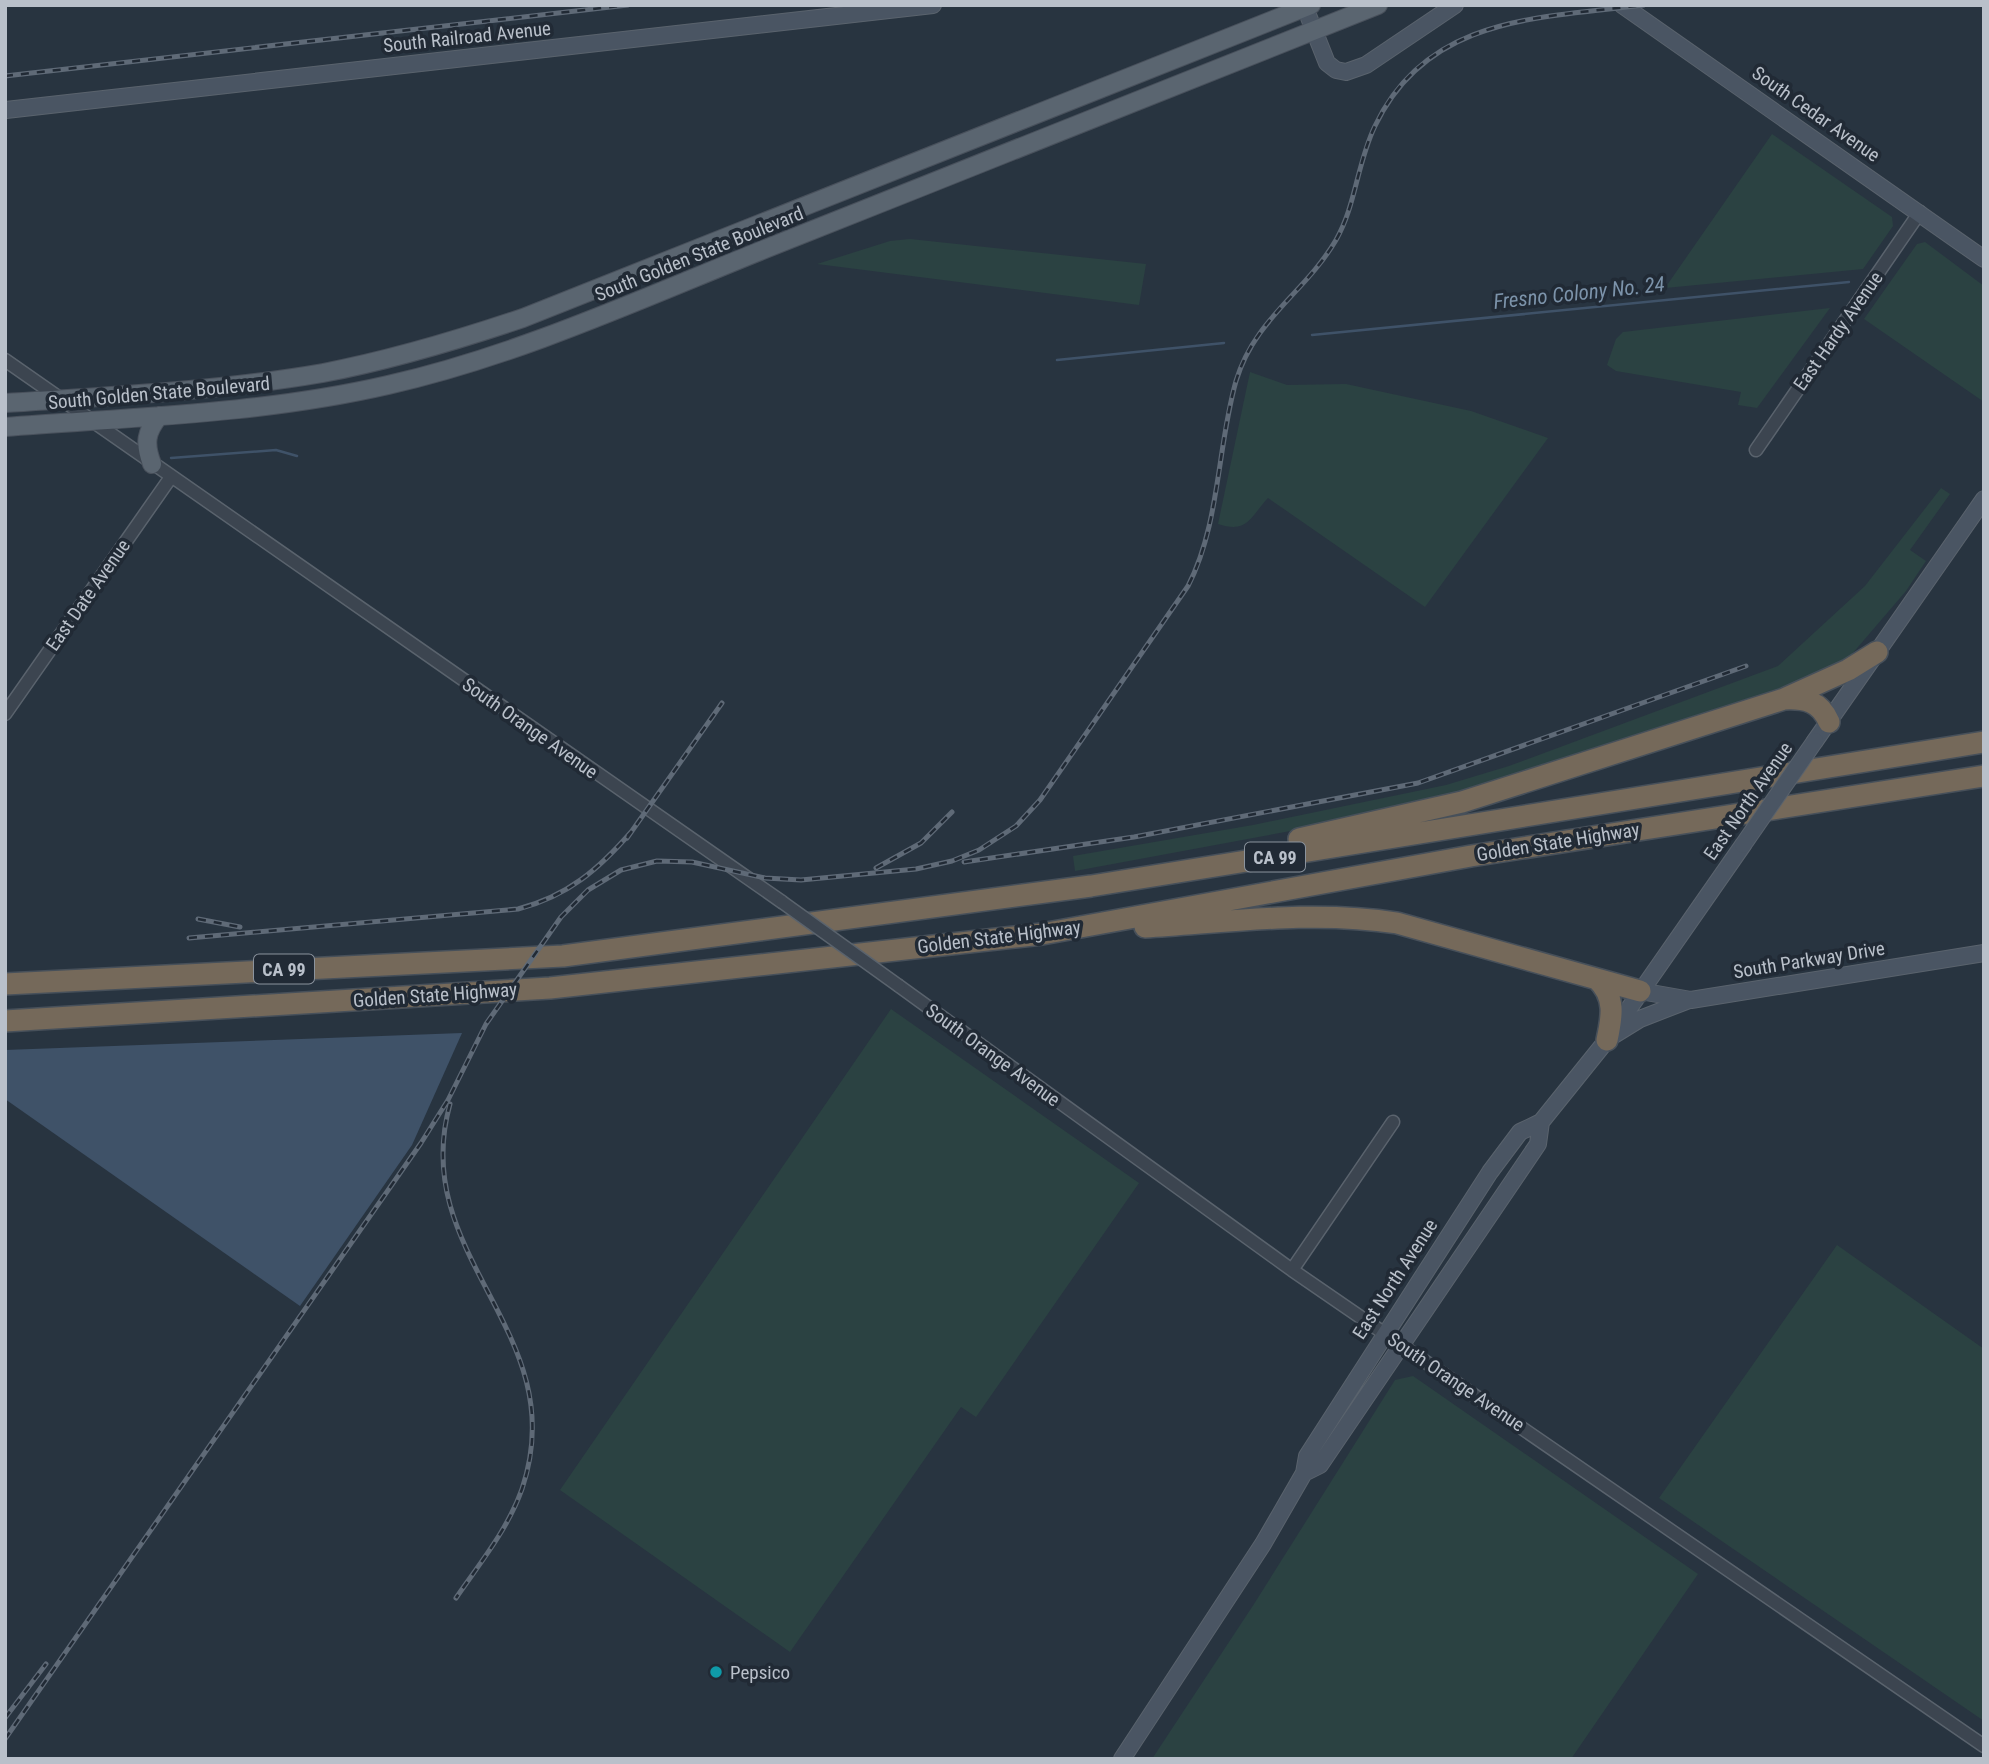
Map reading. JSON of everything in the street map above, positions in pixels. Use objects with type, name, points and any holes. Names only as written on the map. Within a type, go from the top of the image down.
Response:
[{"type":"highway","points":[[1091,886],[1462,802],[1784,699],[1848,670],[1877,652]]},
{"type":"highway","points":[[1784,699],[1801,698],[1814,702],[1829,722]]},
{"type":"highway","name":"Golden State Highway","points":[[5,984],[563,956],[1091,886],[1984,741]]},
{"type":"highway","name":"Golden State Highway","points":[[5,1021],[550,988],[1042,934],[1471,856],[1984,776]]},
{"type":"highway","points":[[1042,934],[1343,916],[1397,923],[1640,991]]},
{"type":"highway","points":[[1598,979],[1606,988],[1612,1007],[1607,1040]]},
{"type":"main road","name":"South Golden State Boulevard","points":[[5,403],[304,376],[394,357],[471,336],[1309,14],[1378,5]]},
{"type":"main road","name":"South Golden State Boulevard","points":[[5,427],[236,410],[322,398],[386,386],[489,357],[622,307],[1309,14]]},
{"type":"main road","points":[[152,464],[146,441],[150,426],[159,416]]},
{"type":"street","name":"South Railroad Avenue","points":[[6,110],[933,5]]},
{"type":"street","points":[[1309,14],[1327,63],[1336,70],[1352,71],[1366,65],[1455,5]]},
{"type":"street","name":"South Cedar Avenue","points":[[1622,5],[1984,259]]},
{"type":"street","name":"East Hardy Avenue","points":[[1756,450],[1920,212]]},
{"type":"street","name":"South Orange Avenue","points":[[5,360],[782,902],[1292,1270],[1984,1746]]},
{"type":"street","name":"East Date Avenue","points":[[5,714],[171,477]]},
{"type":"street","name":"East North Avenue","points":[[1122,1759],[1220,1611],[1304,1473],[1307,1456],[1490,1172],[1520,1132],[1541,1122],[1607,1040],[1984,499]]},
{"type":"street","name":"South Parkway Drive","points":[[1640,991],[1690,1000],[1984,953]]},
{"type":"street","points":[[1607,1040],[1640,1019],[1690,1000]]},
{"type":"street","points":[[1292,1270],[1393,1122]]},
{"type":"street","name":"East North Avenue","points":[[1304,1473],[1320,1465],[1538,1144],[1541,1122]]},
{"type":"green space","points":[[1772,134],[1892,217],[1893,226],[1863,269],[1665,288]]},
{"type":"green space","points":[[910,239],[1146,264],[1139,305],[817,264],[890,241]]},
{"type":"green space","points":[[1925,242],[1984,286],[1984,402],[1864,319],[1917,244]]},
{"type":"green space","points":[[1830,308],[1757,408],[1738,405],[1741,392],[1616,371],[1607,365],[1616,339],[1623,332]]},
{"type":"green space","points":[[1250,372],[1287,385],[1346,384],[1471,411],[1548,438],[1425,607],[1268,498],[1248,522],[1236,527],[1218,524]]},
{"type":"green space","points":[[1941,488],[1950,494],[1910,550],[1926,561],[1906,591],[1846,661],[1799,683],[1514,780],[1323,825],[1075,871],[1073,856],[1253,825],[1446,785],[1509,766],[1778,666],[1865,586]]},
{"type":"green space","points":[[891,1009],[1139,1183],[976,1417],[961,1407],[790,1652],[560,1490]]},
{"type":"green space","points":[[1837,1245],[1984,1349],[1984,1721],[1659,1498]]},
{"type":"green space","points":[[1413,1376],[1698,1574],[1571,1759],[1152,1759],[1254,1604],[1395,1380]]},
{"type":"water","points":[[462,1033],[412,1145],[300,1306],[5,1099],[5,1050]]},
{"type":"waterway","name":"Fresno Colony No. 24","points":[[1312,335],[1849,282]]},
{"type":"waterway","name":"Fresno Colony No. 24","points":[[1057,360],[1224,343]]},
{"type":"waterway","name":"Fresno Colony No. 24","points":[[171,458],[276,450],[297,456]]},
{"type":"railway","points":[[5,76],[628,5]]},
{"type":"railway","points":[[5,1739],[421,1143],[448,1100],[486,1024],[561,917],[588,890],[621,870],[657,861],[692,862],[765,878],[801,880],[916,869],[952,861],[979,850],[1016,826],[1040,800],[1188,586],[1206,537],[1230,407],[1244,359],[1268,323],[1324,259],[1336,240],[1348,213],[1369,140],[1397,90],[1424,63],[1455,43],[1490,29],[1526,20],[1644,5]]},
{"type":"railway","points":[[964,862],[1134,837],[1418,783],[1746,666]]},
{"type":"railway","points":[[627,838],[722,703]]},
{"type":"railway","points":[[876,868],[921,843],[952,812]]},
{"type":"railway","points":[[189,938],[518,909],[567,889],[595,869],[632,831]]},
{"type":"railway","points":[[198,919],[240,927]]},
{"type":"railway","points":[[450,1104],[443,1158],[451,1207],[468,1252],[511,1339],[527,1384],[532,1434],[522,1489],[516,1504],[493,1545],[456,1598]]},
{"type":"railway","points":[[5,1718],[46,1664]]},
{"type":"place","name":"Pepsico","points":[[716,1672]]}]
